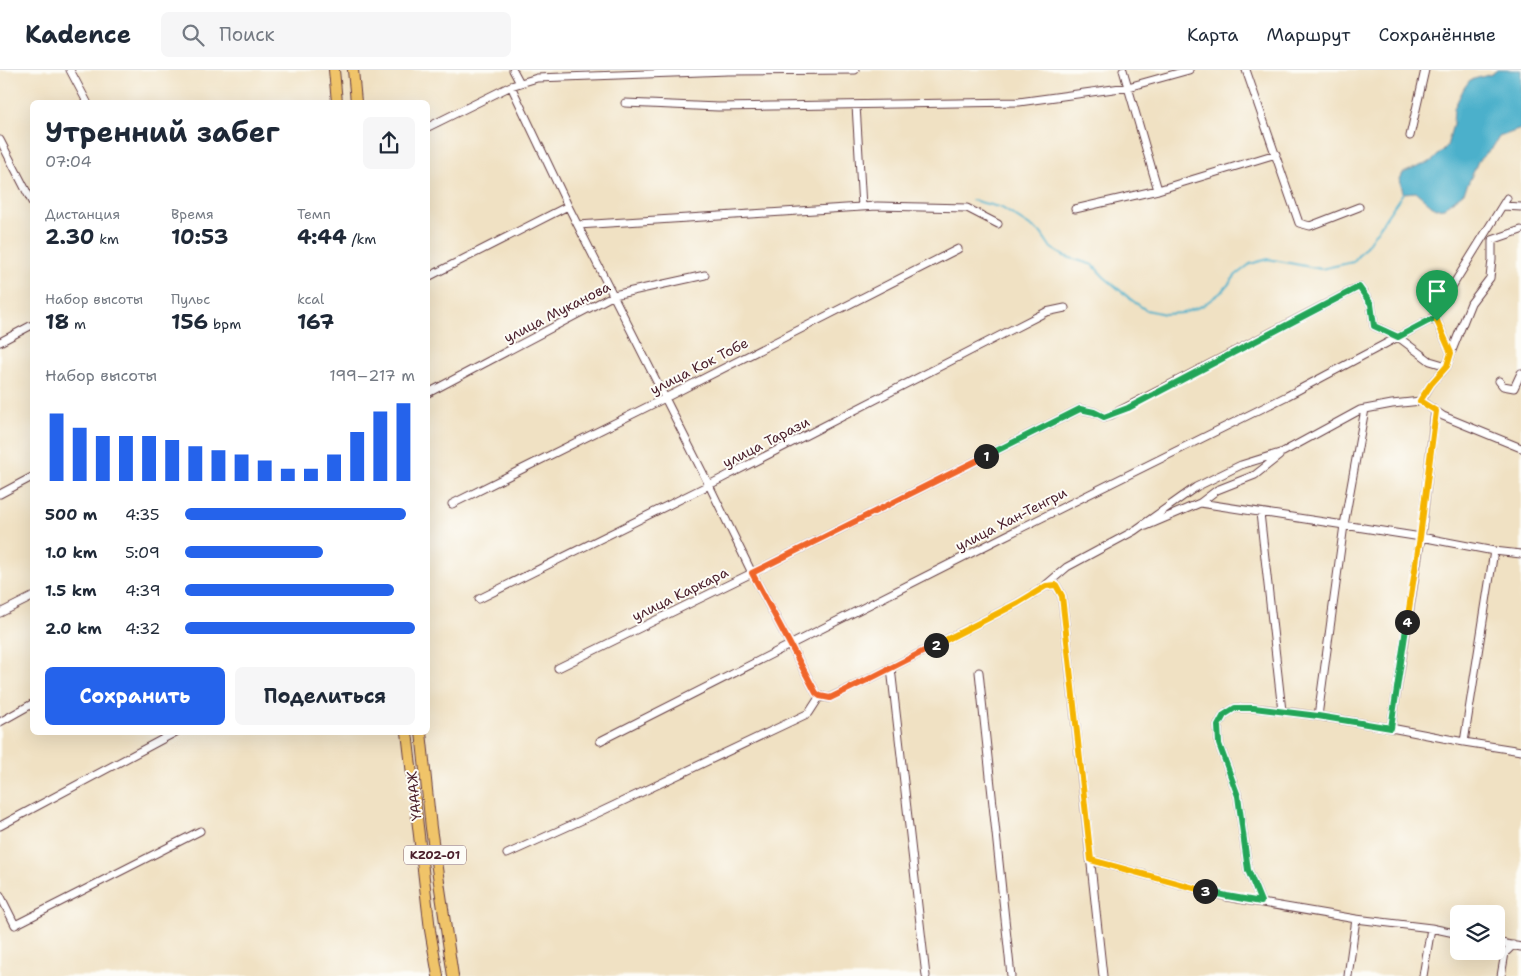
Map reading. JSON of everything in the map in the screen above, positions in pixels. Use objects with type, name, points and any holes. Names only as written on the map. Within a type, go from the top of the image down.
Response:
[{"type":"highway","points":[[334,70],[337,100]]},
{"type":"highway","points":[[353,70],[356,100]]},
{"type":"highway","name":"ҮАААЖ","points":[[407,735],[430,930],[438,976]]},
{"type":"highway","name":"ҮАААЖ","points":[[421,735],[431,828],[453,976]]},
{"type":"street","points":[[70,70],[86,100]]},
{"type":"street","points":[[514,70],[520,83]]},
{"type":"street","points":[[430,126],[536,74],[728,70],[855,70]]},
{"type":"street","points":[[1123,70],[1158,190]]},
{"type":"street","points":[[625,103],[718,107],[1019,102],[1128,87],[1189,70]]},
{"type":"street","points":[[1246,70],[1298,223],[1310,226],[1359,207]]},
{"type":"street","points":[[1410,136],[1425,70]]},
{"type":"street","points":[[511,86],[568,206],[666,398],[752,573],[816,693],[820,696],[830,698],[1018,603],[1046,586],[1067,567],[1134,531],[1200,504],[1218,490],[1256,474],[1283,452],[1360,410],[1420,401],[1444,416],[1521,448]]},
{"type":"street","points":[[856,105],[862,207]]},
{"type":"street","points":[[0,140],[30,198]]},
{"type":"street","points":[[1075,209],[1158,190],[1276,154]]},
{"type":"street","points":[[1451,353],[1437,321],[1432,319],[1507,198]]},
{"type":"street","points":[[430,276],[568,206]]},
{"type":"street","points":[[578,225],[878,206],[967,208],[998,224]]},
{"type":"street","points":[[1503,206],[1521,207]]},
{"type":"street","points":[[1420,401],[1431,384],[1447,366],[1471,303],[1490,278],[1492,240],[1521,230]]},
{"type":"street","name":"улица Кок Тобе","points":[[452,504],[666,398],[958,249]]},
{"type":"street","name":"улица Муканова","points":[[430,392],[614,295],[705,275]]},
{"type":"street","name":"улица Каркара","points":[[558,668],[1080,409],[1094,412],[1104,417],[1111,415],[1359,287],[1371,304],[1374,326],[1398,337]]},
{"type":"street","name":"улица Тарази","points":[[479,599],[709,485],[1046,312],[1065,308]]},
{"type":"street","name":"улица Хан-Тенгри","points":[[600,741],[1287,396],[1432,319]]},
{"type":"street","points":[[0,342],[30,326]]},
{"type":"street","points":[[1398,337],[1430,361],[1447,366]]},
{"type":"street","points":[[1499,381],[1503,386],[1514,388],[1521,372]]},
{"type":"street","points":[[1318,716],[1344,525],[1365,409]]},
{"type":"street","points":[[1391,728],[1420,537],[1436,411]]},
{"type":"street","points":[[1134,531],[1196,487],[1241,465],[1283,452]]},
{"type":"street","points":[[0,494],[30,478]]},
{"type":"street","points":[[1200,504],[1521,554]]},
{"type":"street","points":[[1260,512],[1282,711]]},
{"type":"street","points":[[1464,742],[1494,551]]},
{"type":"street","points":[[1046,586],[1056,585],[1062,596],[1103,976]]},
{"type":"street","points":[[0,613],[30,598]]},
{"type":"street","points":[[891,668],[926,976]]},
{"type":"street","points":[[979,672],[1011,976]]},
{"type":"street","points":[[507,854],[808,713],[820,696]]},
{"type":"street","points":[[0,722],[30,705]]},
{"type":"street","points":[[1261,902],[1248,870],[1238,796],[1219,744],[1218,726],[1224,715],[1235,708],[1254,708],[1318,716],[1521,751]]},
{"type":"street","points":[[0,826],[170,735]]},
{"type":"street","points":[[0,895],[3,908],[15,925],[200,831]]},
{"type":"street","points":[[1091,860],[1227,896],[1356,919],[1450,932]]},
{"type":"street","points":[[1348,976],[1356,919]]},
{"type":"street","points":[[1424,976],[1430,928]]},
{"type":"street","points":[[1505,944],[1521,947]]},
{"type":"street","points":[[1501,976],[1505,953],[1513,945]]},
{"type":"water","points":[[1497,70],[1521,70],[1521,129],[1499,137],[1493,147],[1478,161],[1464,192],[1444,208],[1436,209],[1416,192],[1403,193],[1400,179],[1403,173],[1432,161],[1447,146],[1453,124],[1454,108],[1470,80],[1492,74]]},
{"type":"waterway","points":[[972,200],[1002,208],[1041,233],[1051,248],[1064,256],[1093,265],[1104,277],[1146,310],[1165,314],[1183,313],[1202,306],[1223,291],[1236,275],[1250,264],[1268,259],[1321,269],[1353,262],[1403,193]]},
{"type":"route","points":[[1359,287],[1371,304],[1374,326],[1398,337],[1432,319],[1437,321],[1451,353],[1447,366],[1431,384],[1420,401],[1436,411],[1420,537],[1391,728],[1254,708],[1235,708],[1224,715],[1218,726],[1219,744],[1238,796],[1248,870],[1261,902],[1227,896],[1091,860],[1062,596],[1056,585],[1046,586],[1018,603],[830,698],[816,693],[752,573],[1080,409],[1094,412],[1104,417],[1128,408],[1359,287]]}]
